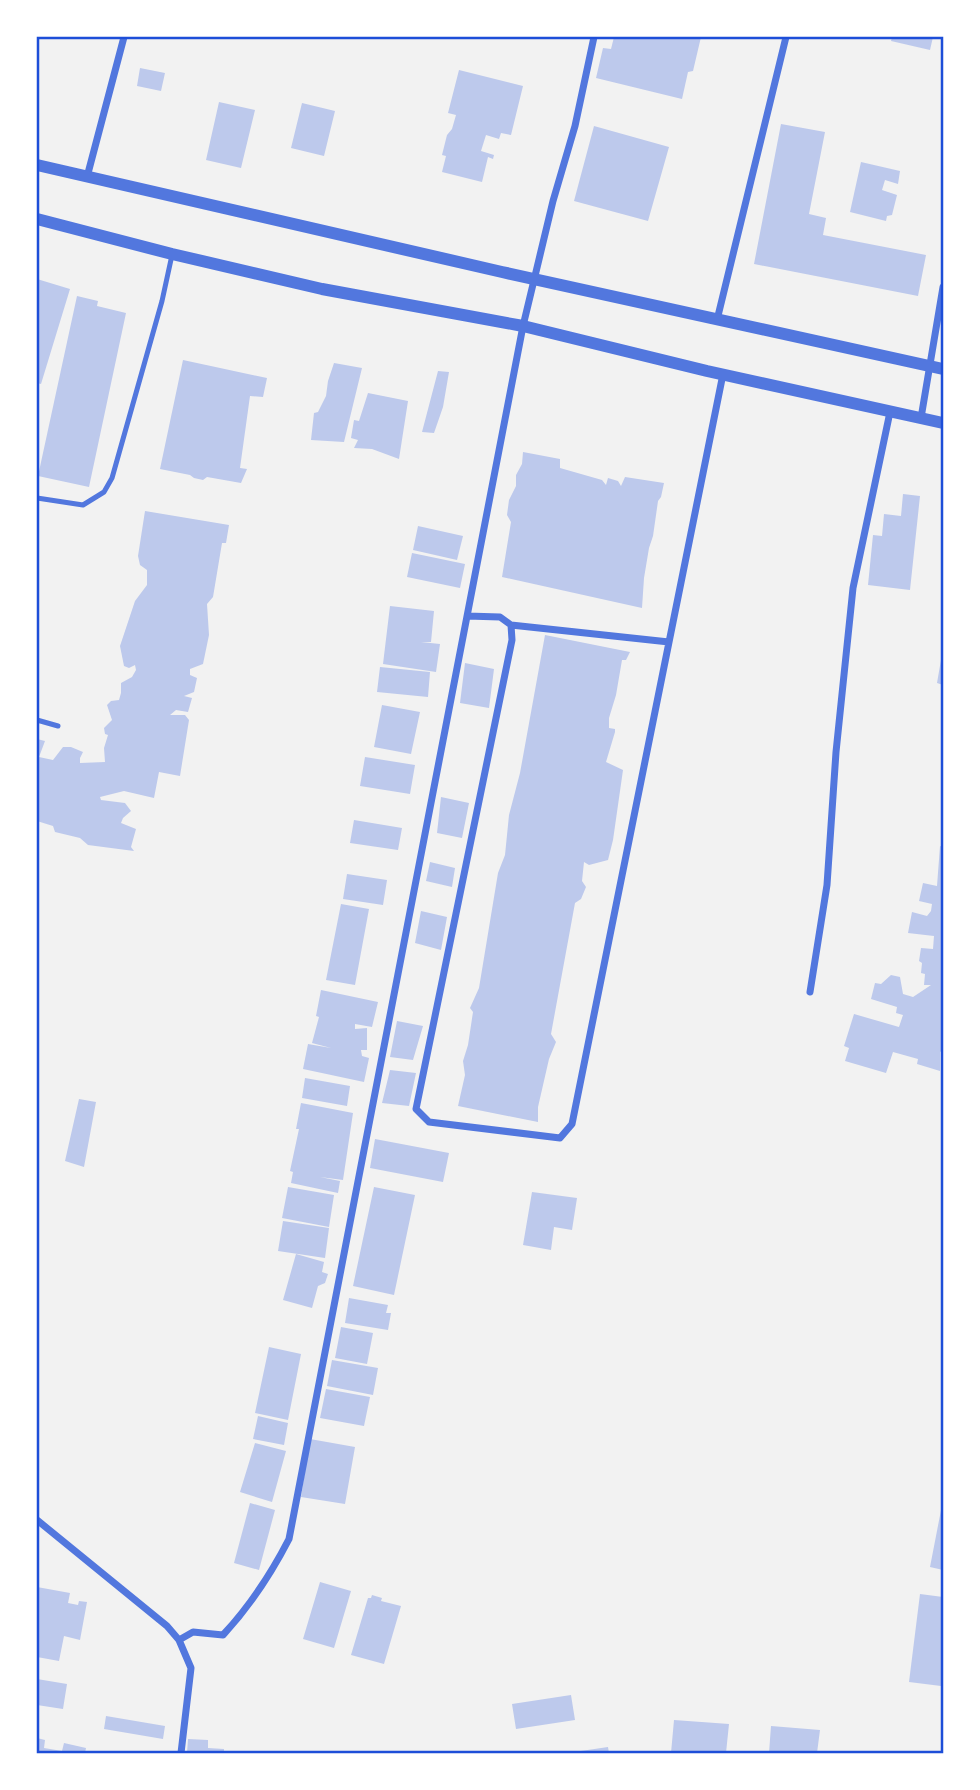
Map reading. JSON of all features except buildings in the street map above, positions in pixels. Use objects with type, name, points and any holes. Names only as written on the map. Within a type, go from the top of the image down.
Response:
[{"type":"street","points":[[87,177],[124,37]]},
{"type":"street","points":[[179,1640],[193,1632],[223,1635],[244,1612],[274,1569],[289,1539],[523,326],[553,201],[575,126],[594,37]]},
{"type":"street","points":[[717,320],[786,37]]},
{"type":"street","points":[[37,165],[943,369]]},
{"type":"street","points":[[37,219],[322,289],[523,326],[943,423]]},
{"type":"street","points":[[921,418],[943,287]]},
{"type":"street","points":[[511,625],[509,653],[416,1110],[429,1122],[560,1138],[572,1125],[723,374]]},
{"type":"street","points":[[810,992],[827,885],[836,752],[853,588],[890,412]]},
{"type":"street","points":[[467,616],[500,617],[511,625],[669,642]]},
{"type":"street","points":[[37,1520],[167,1626],[179,1640],[191,1668],[181,1753]]},
{"type":"lane","points":[[37,498],[83,505],[104,492],[112,478],[162,301],[172,254]]},
{"type":"lane","points":[[37,720],[58,726]]}]
